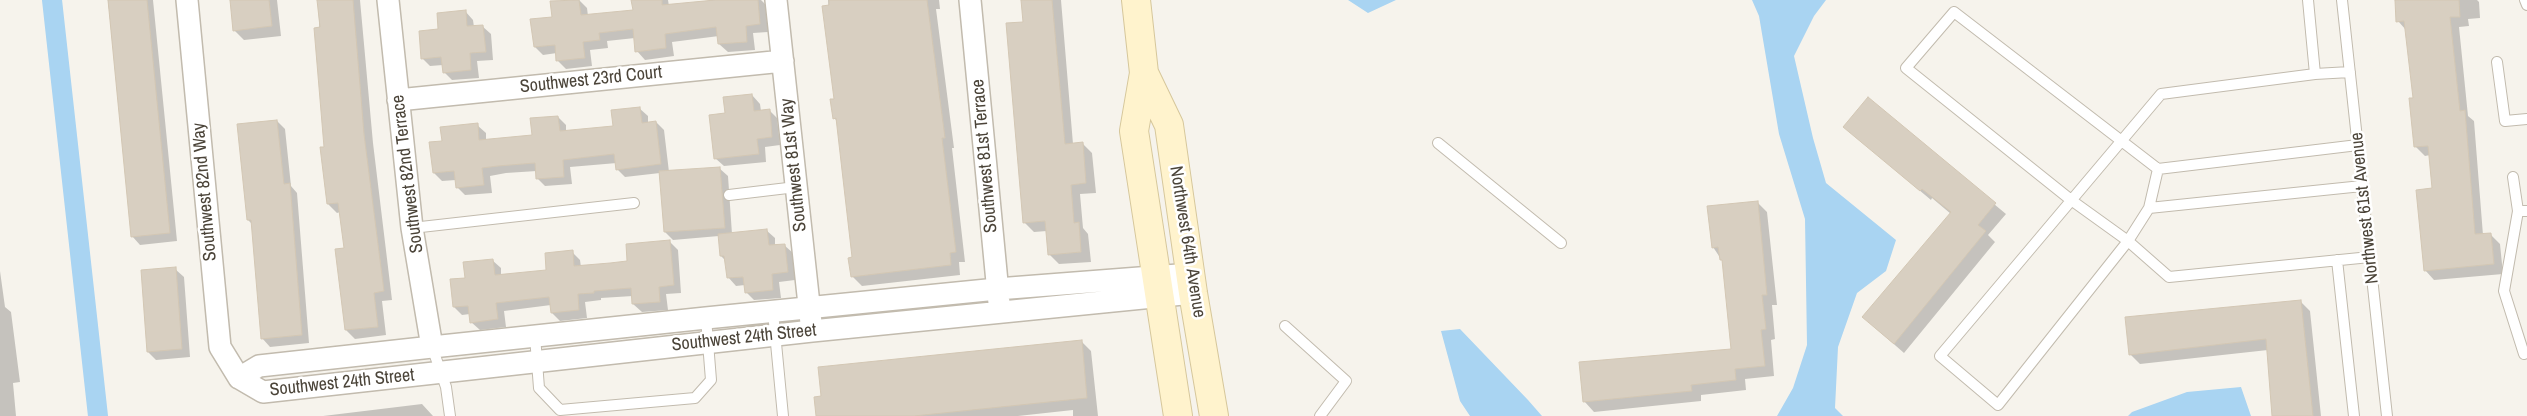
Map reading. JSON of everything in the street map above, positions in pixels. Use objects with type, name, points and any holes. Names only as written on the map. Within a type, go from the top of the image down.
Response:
[{"type":"street","name":"Southwest 82nd Way","points":[[187,0],[220,347],[240,378]]},
{"type":"street","name":"Southwest 82nd Terrace","points":[[388,0],[412,228],[432,347]]},
{"type":"street","name":"Southwest 81st Way","points":[[776,0],[812,331]]},
{"type":"street","name":"Southwest 81st Terrace","points":[[970,0],[1000,312]]},
{"type":"street","name":"Northwest 64th Avenue","points":[[1136,0],[1144,72],[1134,131],[1178,416]]},
{"type":"street","name":"Southwest 23rd Court","points":[[398,100],[783,61]]},
{"type":"street","name":"Northwest 64th Avenue","points":[[1144,72],[1169,125],[1192,284],[1214,416]]},
{"type":"street","name":"Southwest 24th Street","points":[[1157,286],[1000,312],[708,342],[263,392],[240,378],[259,366],[706,318],[998,290],[1192,284]]},
{"type":"lane","points":[[2308,0],[2315,74]]},
{"type":"lane","name":"Northwest 61st Avenue","points":[[2342,0],[2387,416]]},
{"type":"lane","points":[[2525,0],[2527,6]]},
{"type":"lane","points":[[2358,145],[2158,169],[1954,12],[1906,68],[2071,200],[2128,241],[2169,278],[2370,257]]},
{"type":"lane","points":[[2497,62],[2505,121],[2527,119]]},
{"type":"lane","points":[[2158,169],[2149,208],[2128,241],[1998,405],[1940,356],[2161,94],[2315,74],[2350,72]]},
{"type":"lane","points":[[1438,142],[1561,243]]},
{"type":"lane","points":[[2513,177],[2523,211],[2504,291],[2524,354]]},
{"type":"lane","points":[[2149,208],[2362,186]]},
{"type":"lane","points":[[729,195],[796,187]]},
{"type":"lane","points":[[412,228],[634,203]]},
{"type":"lane","points":[[2337,260],[2354,416]]},
{"type":"lane","points":[[773,312],[784,416]]},
{"type":"lane","points":[[535,336],[539,388],[560,410],[695,398],[711,380],[706,318]]},
{"type":"lane","points":[[1285,326],[1346,381],[1320,416]]},
{"type":"lane","points":[[432,347],[441,373],[450,416]]},
{"type":"water","points":[[1348,0],[1396,0],[1368,13]]},
{"type":"water","points":[[1752,0],[1826,0],[1814,16],[1794,56],[1813,138],[1826,183],[1896,240],[1886,271],[1857,293],[1838,347],[1835,408],[1843,416],[1777,416],[1793,388],[1807,345],[1805,219],[1779,134],[1759,16]]},
{"type":"water","points":[[1460,329],[1542,416],[1470,416],[1460,401],[1441,331]]},
{"type":"water","points":[[2241,387],[2251,416],[2128,416],[2132,412],[2187,392]]},
{"type":"building","points":[[108,0],[147,0],[170,233],[131,237]]},
{"type":"building","points":[[230,0],[269,0],[272,26],[233,31]]},
{"type":"building","points":[[317,0],[353,0],[364,134],[384,291],[374,293],[378,327],[345,330],[335,249],[344,248],[338,203],[327,204],[320,147],[324,147],[314,28],[320,27]]},
{"type":"building","points":[[579,0],[581,15],[633,10],[631,0],[662,0],[662,5],[715,0],[758,0],[760,24],[746,26],[747,42],[718,44],[716,27],[665,34],[666,48],[635,52],[633,29],[599,33],[600,40],[583,42],[585,58],[556,61],[555,45],[534,47],[530,19],[552,17],[550,1]]},
{"type":"building","points":[[829,0],[927,0],[945,138],[942,138],[956,252],[950,253],[951,265],[851,277],[848,258],[852,257],[836,118],[833,119],[830,99],[834,99],[822,6],[829,5]]},
{"type":"building","points":[[1021,0],[1052,0],[1065,144],[1083,142],[1086,183],[1071,185],[1074,223],[1079,222],[1081,252],[1048,255],[1045,221],[1023,223],[1006,23],[1023,22]]},
{"type":"building","points":[[2395,0],[2459,0],[2460,17],[2450,17],[2460,111],[2465,110],[2475,234],[2491,233],[2494,264],[2424,271],[2416,190],[2432,188],[2428,146],[2414,147],[2409,98],[2413,98],[2404,21],[2396,22]]},
{"type":"building","points":[[466,10],[467,26],[483,25],[486,52],[470,53],[471,70],[443,73],[441,57],[421,59],[419,31],[438,29],[437,13]]},
{"type":"building","points":[[752,94],[754,111],[770,109],[772,137],[757,139],[759,154],[714,159],[709,115],[725,113],[723,97]]},
{"type":"building","points":[[1868,97],[1996,203],[1978,225],[1986,231],[1894,344],[1862,317],[1951,212],[1922,189],[1920,191],[1843,127]]},
{"type":"building","points":[[640,107],[642,123],[656,121],[661,164],[616,170],[614,154],[563,160],[564,177],[536,179],[535,163],[498,166],[482,168],[484,185],[456,188],[454,171],[433,173],[429,142],[442,141],[440,127],[478,123],[479,140],[532,135],[530,118],[558,116],[560,131],[613,126],[611,110]]},
{"type":"building","points":[[277,120],[284,184],[290,183],[302,335],[261,339],[251,220],[247,220],[237,124]]},
{"type":"building","points":[[720,167],[725,228],[664,232],[659,171]]},
{"type":"building","points":[[1758,201],[1767,295],[1762,295],[1766,329],[1761,330],[1765,366],[1735,369],[1736,380],[1691,385],[1692,391],[1583,402],[1579,362],[1731,349],[1722,260],[1720,260],[1718,247],[1712,248],[1707,206]]},
{"type":"building","points":[[767,229],[769,245],[785,244],[788,272],[772,274],[773,290],[745,293],[743,277],[727,278],[724,256],[720,256],[718,234]]},
{"type":"building","points":[[670,240],[674,285],[659,287],[660,302],[632,304],[631,288],[594,291],[594,293],[578,294],[579,310],[551,313],[549,297],[496,303],[498,319],[470,323],[468,306],[453,307],[450,279],[465,278],[463,262],[493,259],[495,275],[546,270],[545,253],[573,250],[574,266],[610,263],[627,261],[626,244]]},
{"type":"building","points":[[176,267],[182,349],[147,352],[141,270]]},
{"type":"building","points":[[2301,300],[2313,416],[2272,416],[2266,339],[2129,355],[2125,317]]},
{"type":"building","points":[[1082,340],[1087,398],[914,416],[816,416],[814,397],[821,396],[818,367]]},
{"type":"waterway","points":[[52,0],[98,416]]}]
